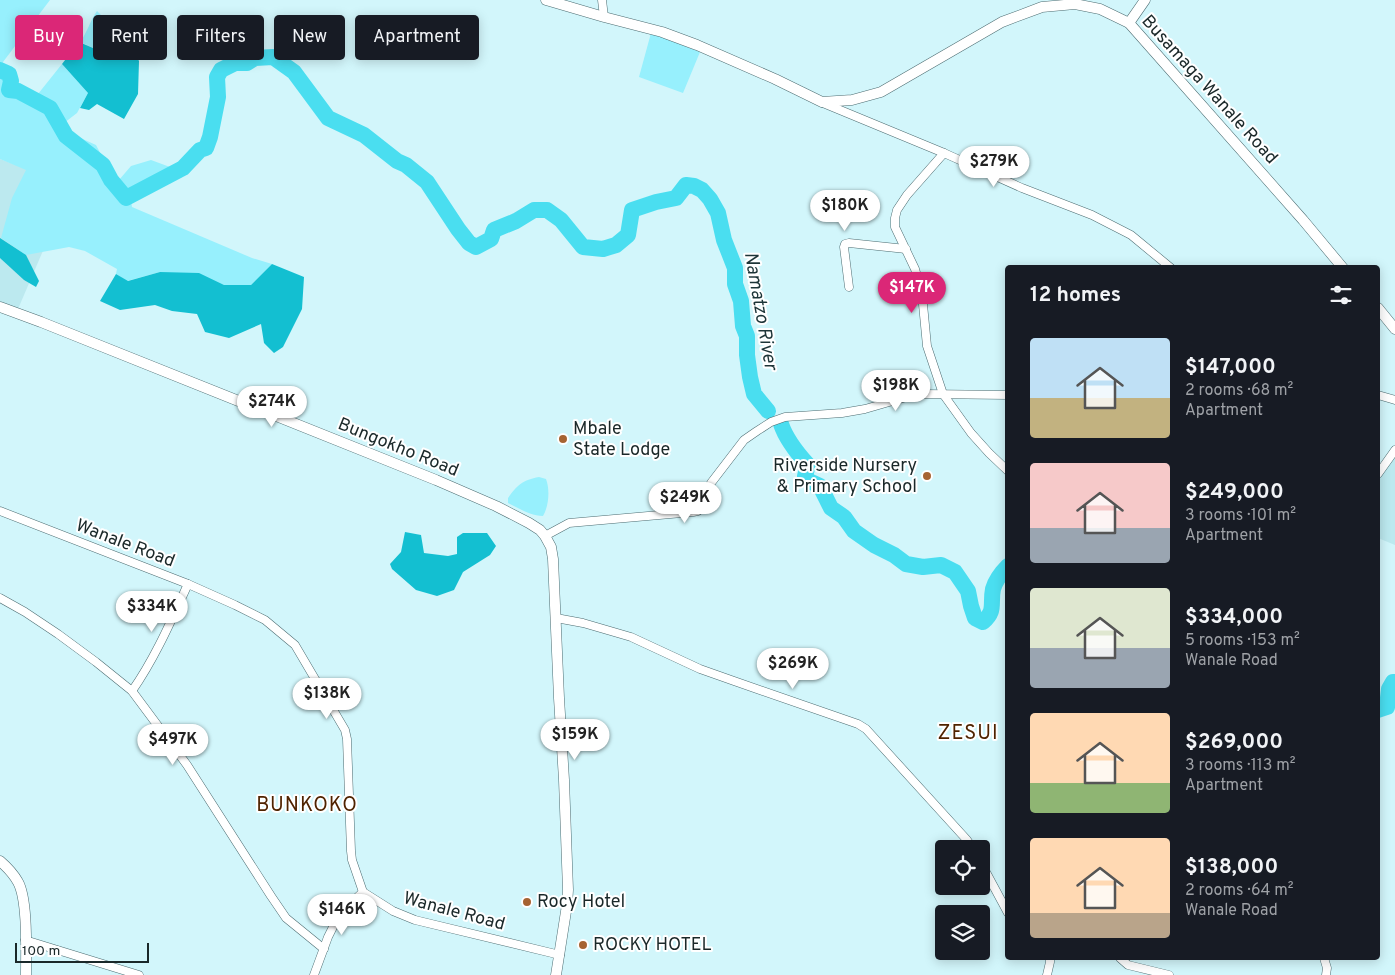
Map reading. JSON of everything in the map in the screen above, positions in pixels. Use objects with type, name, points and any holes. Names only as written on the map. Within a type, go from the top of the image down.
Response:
[{"type":"street","name":"Busamaga Wanale Road","points":[[546,0],[662,32],[775,79],[822,102],[852,100],[881,92],[1002,22],[1042,7],[1075,4],[1100,10],[1129,23],[1341,265]]},
{"type":"street","points":[[602,0],[604,17]]},
{"type":"street","points":[[1129,23],[1144,0]]},
{"type":"street","points":[[822,102],[1022,188],[1092,215],[1131,235],[1167,265]]},
{"type":"street","points":[[944,153],[907,195],[897,210],[895,227],[915,269],[922,294],[927,346],[943,394],[971,434],[1005,467]]},
{"type":"street","points":[[849,287],[845,244],[906,249]]},
{"type":"street","name":"Bungokho Road","points":[[0,307],[436,480],[529,522],[540,530],[551,546],[556,618]]},
{"type":"street","points":[[1380,310],[1395,328]]},
{"type":"street","points":[[545,536],[569,523],[698,511],[704,505],[711,484],[739,445],[749,435],[771,422],[785,417],[850,412],[910,396],[925,394],[1005,394]]},
{"type":"street","points":[[1380,396],[1395,400]]},
{"type":"street","points":[[1380,471],[1395,450]]},
{"type":"street","name":"Wanale Road","points":[[0,512],[188,584],[235,604],[265,620],[295,645],[345,730],[352,860],[363,892],[393,911],[415,920],[560,955]]},
{"type":"street","points":[[132,691],[143,676],[156,652],[188,584]]},
{"type":"street","points":[[0,598],[58,634],[132,691],[186,765],[286,918],[324,949]]},
{"type":"street","points":[[556,975],[568,890],[556,618],[583,623],[631,637],[726,678],[858,724],[866,729],[967,840]]},
{"type":"street","points":[[0,861],[12,872],[19,884],[23,898],[26,975]]},
{"type":"street","points":[[990,880],[1005,907]]},
{"type":"street","points":[[314,975],[328,937],[340,913],[363,892]]},
{"type":"street","points":[[25,940],[139,975]]},
{"type":"street","points":[[1047,975],[1050,960]]},
{"type":"street","points":[[1122,960],[1128,965],[1170,975]]},
{"type":"street","points":[[1325,960],[1327,968],[1326,975]]},
{"type":"shaded area","points":[[0,0],[50,0],[39,15],[15,15],[15,46],[3,62],[1,71],[9,74],[12,86],[34,99],[62,64],[88,93],[77,113],[64,123],[76,136],[96,145],[107,166],[119,180],[131,166],[151,160],[170,167],[159,188],[131,200],[132,207],[252,258],[272,264],[251,285],[224,285],[160,272],[127,281],[116,274],[117,269],[85,251],[69,247],[26,255],[1,238],[12,198],[26,170],[0,159]]},
{"type":"shaded area","points":[[93,17],[93,48],[83,43],[83,38]]},
{"type":"shaded area","points":[[651,33],[700,52],[683,93],[639,77]]},
{"type":"shaded area","points":[[83,44],[93,48],[93,60],[138,60],[138,94],[124,119],[97,104],[89,110],[80,108],[88,93],[62,64],[65,60],[83,60]]},
{"type":"shaded area","points":[[0,159],[26,169],[56,227],[42,253],[18,309],[0,302]]},
{"type":"shaded area","points":[[0,238],[26,255],[39,281],[36,287],[24,280],[0,258]]},
{"type":"shaded area","points":[[272,264],[304,277],[302,309],[283,347],[274,353],[264,343],[261,324],[229,338],[205,332],[197,314],[172,311],[155,305],[120,310],[100,301],[116,274],[128,281],[160,272],[199,273],[224,285],[251,285]]},
{"type":"shaded area","points":[[1395,453],[1395,545],[1380,539],[1380,476]]},
{"type":"shaded area","points":[[539,477],[546,479],[548,488],[548,503],[543,516],[529,513],[508,503],[508,498],[518,486]]},
{"type":"shaded area","points":[[405,532],[421,535],[424,553],[448,556],[457,554],[457,537],[463,533],[487,533],[496,546],[490,555],[463,572],[454,590],[437,596],[416,590],[392,569],[390,564],[401,552]]},
{"type":"waterway","name":"Namatzo River","points":[[0,70],[9,74],[11,81],[9,90],[18,91],[50,108],[66,136],[103,165],[111,180],[126,198],[183,168],[200,150],[206,148],[218,97],[217,77],[221,70],[235,63],[247,63],[255,58],[273,57],[294,72],[328,118],[364,135],[427,182],[458,229],[469,243],[476,247],[491,239],[494,230],[516,221],[534,210],[547,210],[561,220],[583,247],[603,249],[616,245],[628,235],[632,210],[676,198],[686,185],[694,186],[702,190],[718,213],[724,240],[735,268],[735,284],[741,301],[743,326],[747,336],[750,377],[754,394],[768,411]]},
{"type":"waterway","points":[[781,424],[789,441],[808,465],[805,476],[809,481],[820,486],[831,508],[844,517],[854,531],[906,564],[923,567],[941,565],[955,572],[968,591],[975,618],[983,622],[990,614],[994,585],[1005,569]]},
{"type":"waterway","points":[[1380,709],[1387,707],[1389,689],[1393,682],[1395,682]]},
{"type":"place","name":"Mbale State Lodge","points":[[563,439]]},
{"type":"place","name":"Riverside Nursery & Primary School","points":[[927,476]]},
{"type":"place","name":"Rocy Hotel","points":[[527,902]]},
{"type":"place","name":"ROCKY HOTEL","points":[[583,945]]},
{"type":"district","name":"ZESUI","points":[[968,734]]},
{"type":"district","name":"BUNKOKO","points":[[307,806]]}]
